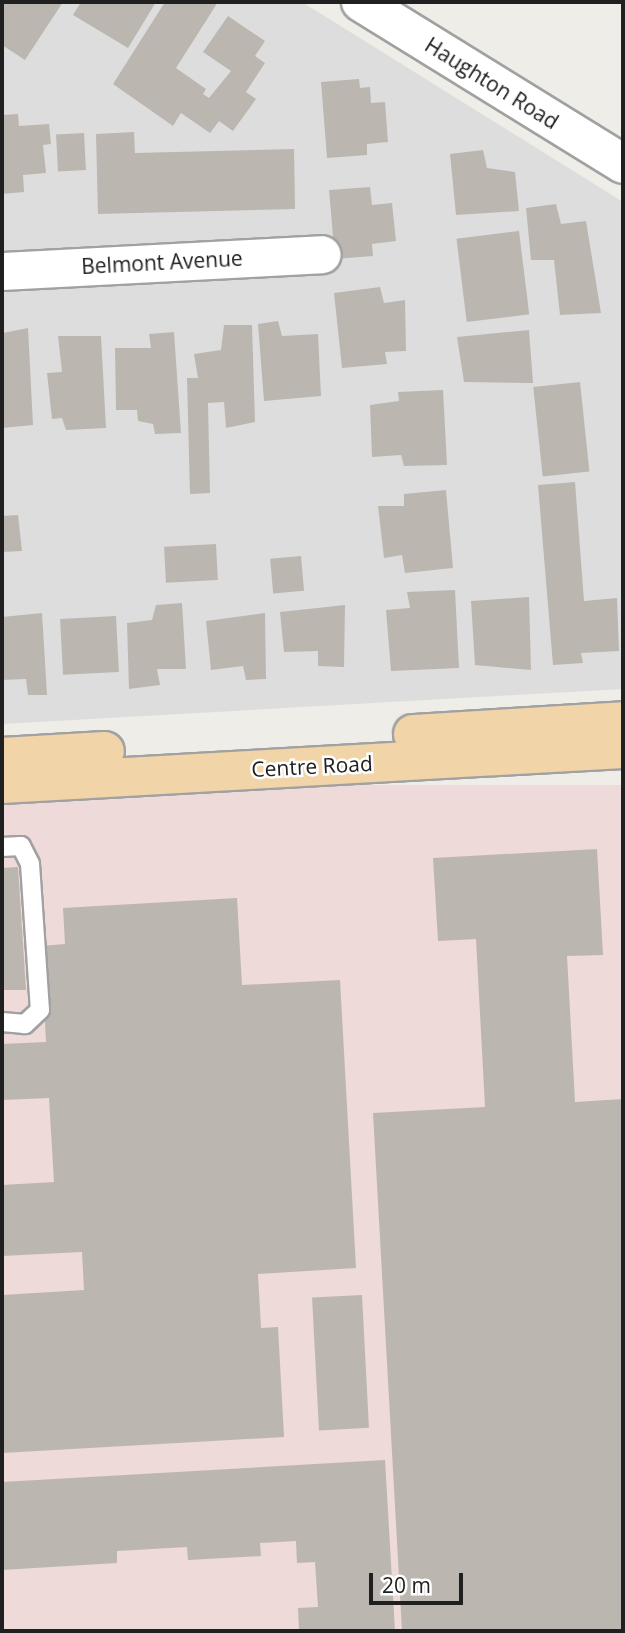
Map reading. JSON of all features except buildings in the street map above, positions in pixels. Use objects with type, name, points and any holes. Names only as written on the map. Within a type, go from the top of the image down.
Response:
[{"type":"main road","name":"Centre Road","points":[[2,757],[623,722]]},
{"type":"main road","name":"Centre Road","points":[[2,784],[623,749]]},
{"type":"street","name":"Haughton Road","points":[[361,2],[623,164]]},
{"type":"street","name":"Belmont Avenue","points":[[2,271],[322,254]]},
{"type":"lane","points":[[2,847],[21,846],[30,864],[40,1010],[25,1024],[2,1022]]},
{"type":"shaded area","points":[[2,2],[302,2],[623,202],[623,689],[2,724]]},
{"type":"shaded area","points":[[2,785],[623,785],[623,1631],[2,1631]]}]
